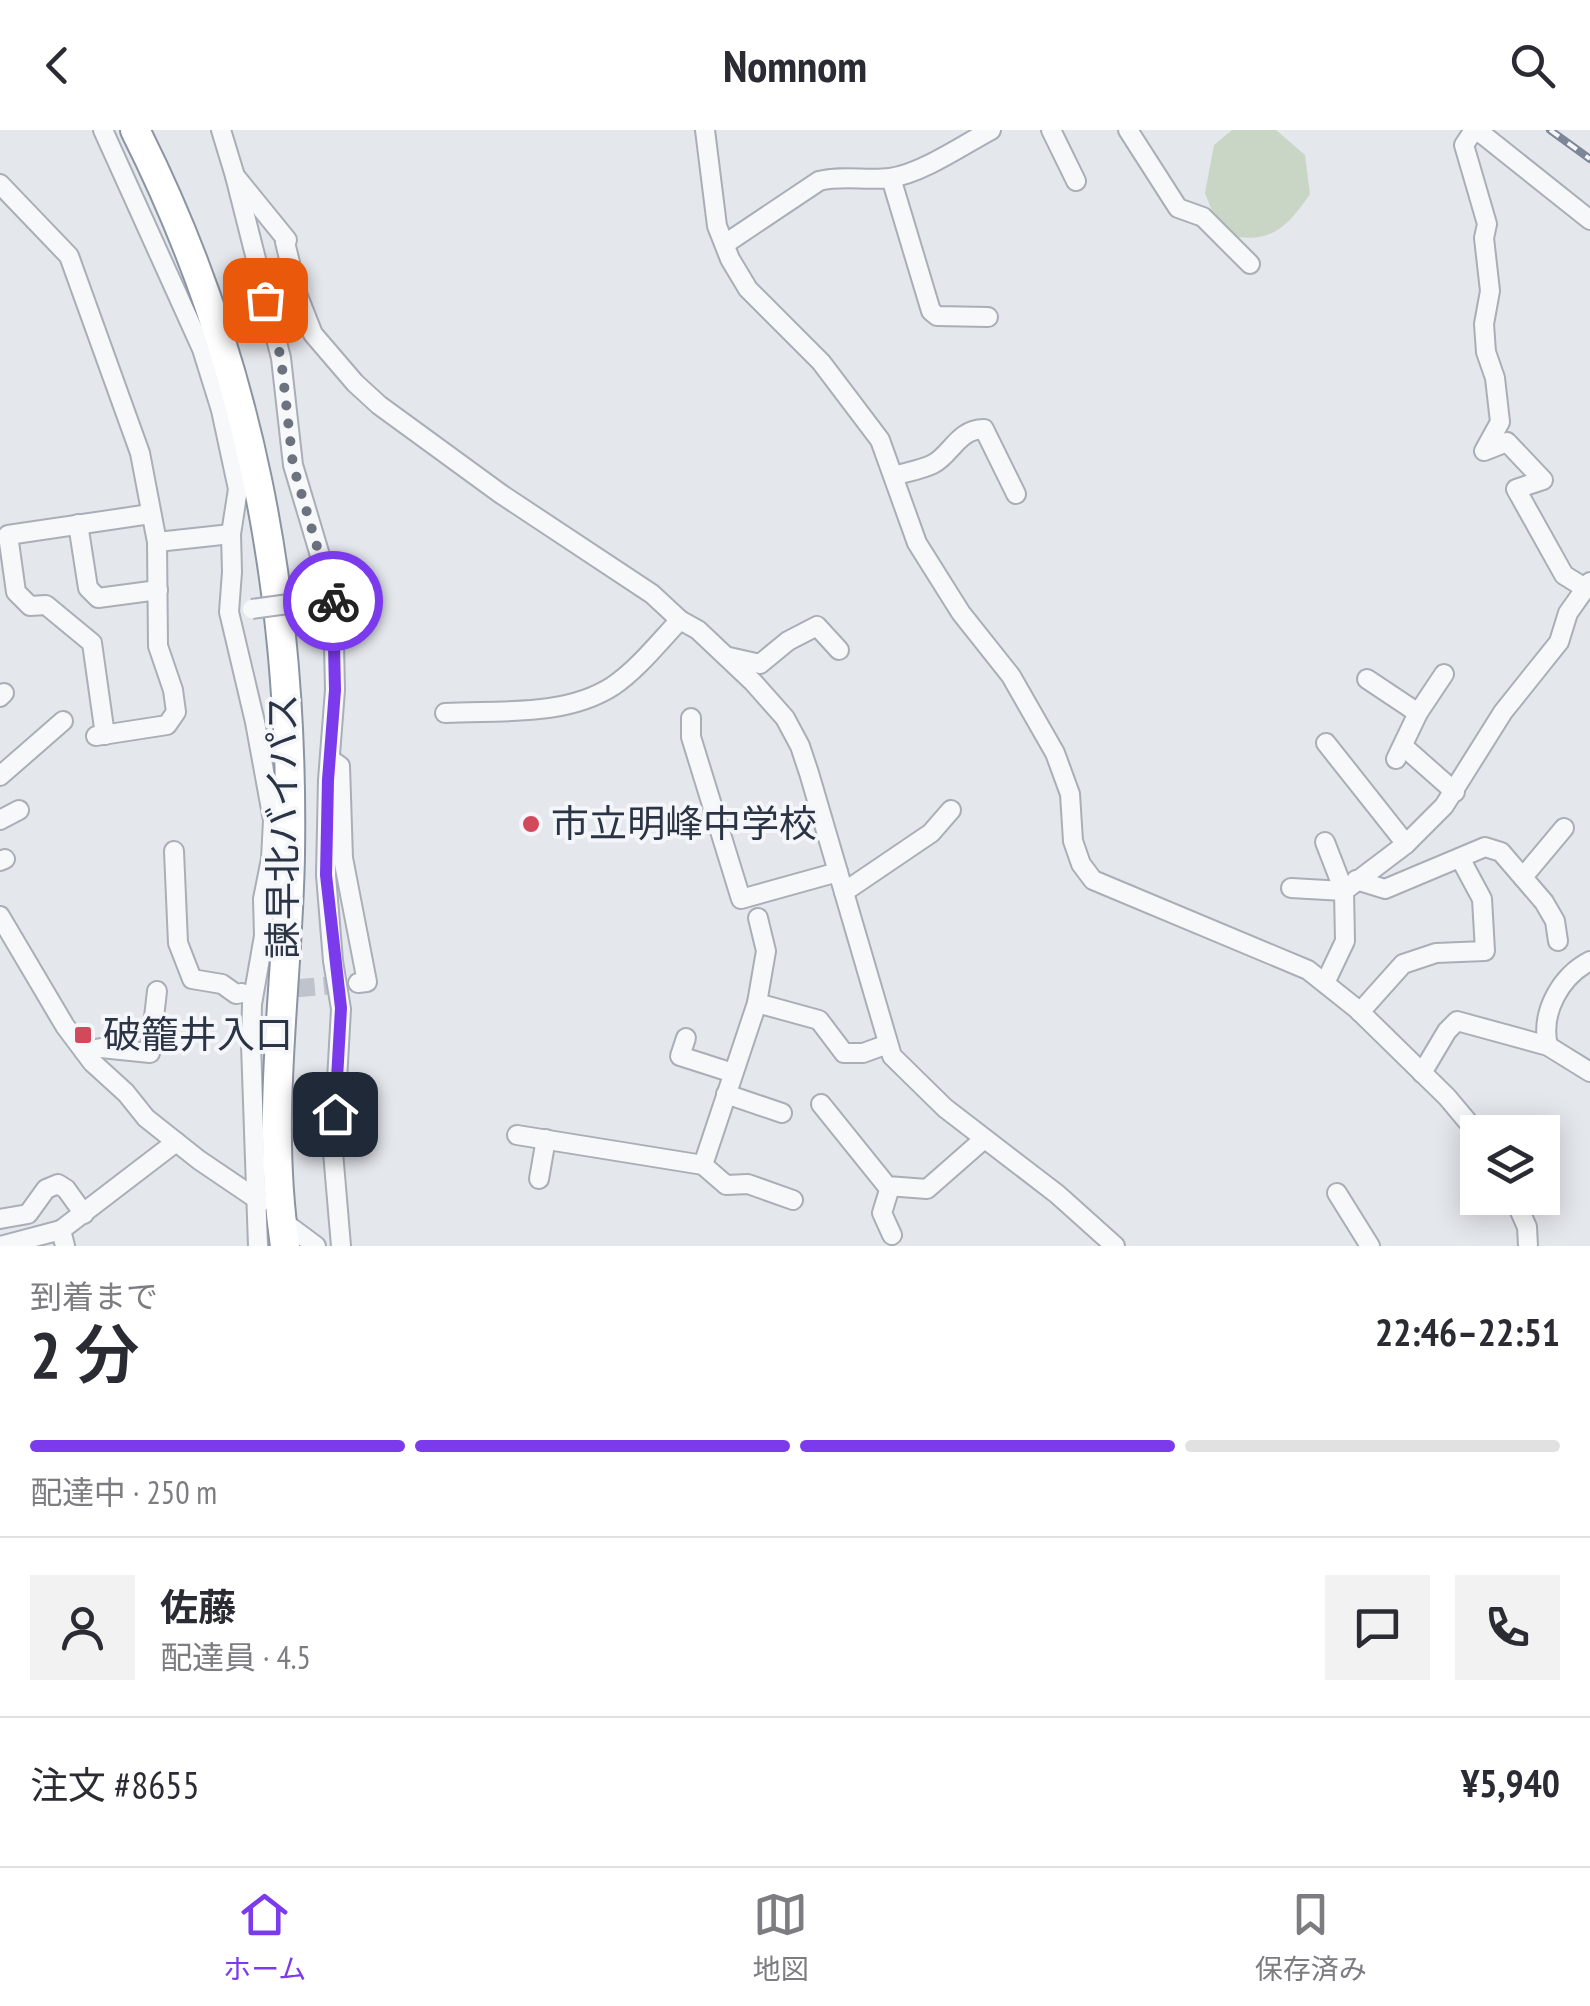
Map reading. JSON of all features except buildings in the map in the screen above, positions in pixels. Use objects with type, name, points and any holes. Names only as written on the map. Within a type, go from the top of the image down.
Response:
[{"type":"highway","name":"諫早北バイパス","points":[[136,130],[177,217],[238,390],[277,592],[287,697],[290,855],[277,1080],[276,1175],[283,1233]]},
{"type":"street","points":[[103,130],[202,349],[221,410],[238,489],[231,534],[229,612],[255,722],[272,820],[271,859],[263,899],[264,936],[251,1024],[258,1246]]},
{"type":"street","points":[[221,130],[281,358],[293,465],[329,599],[335,690],[326,875],[341,1008],[334,1152],[341,1246]]},
{"type":"street","points":[[705,130],[718,226],[748,289],[821,362],[880,440],[918,543],[961,613],[1011,676],[1055,752],[1070,794],[1073,840],[1081,864],[1093,880],[1292,962],[1325,983],[1422,1072],[1461,1115]]},
{"type":"street","points":[[725,244],[819,180],[836,176],[890,178],[912,171],[991,130]]},
{"type":"street","points":[[1051,130],[1076,181]]},
{"type":"street","points":[[1128,130],[1178,208],[1203,217],[1250,264]]},
{"type":"street","points":[[1350,886],[1432,821],[1455,792],[1504,712],[1559,642],[1568,613],[1587,585],[1564,576],[1516,490],[1543,480],[1507,442],[1484,451],[1500,422],[1484,324],[1490,290],[1484,238],[1487,224],[1464,145],[1475,130],[1590,220]]},
{"type":"street","points":[[235,176],[287,240],[298,296],[313,334],[355,383],[501,494],[652,594],[728,657],[785,718],[800,746],[892,1056],[918,1084],[1057,1194],[1115,1246]]},
{"type":"street","points":[[890,178],[931,311],[937,316],[988,317]]},
{"type":"street","points":[[0,184],[58,242],[79,279],[140,452],[157,542],[158,646],[176,712],[167,725],[100,736],[92,643],[46,605],[30,606],[16,592],[8,535],[150,514]]},
{"type":"street","points":[[894,476],[936,463],[950,445],[976,429],[984,430],[1016,494]]},
{"type":"street","points":[[78,524],[88,588],[98,598],[158,590]]},
{"type":"street","points":[[157,542],[231,534]]},
{"type":"street","points":[[229,612],[329,599]]},
{"type":"street","points":[[445,713],[557,708],[581,701],[612,686],[680,620]]},
{"type":"street","points":[[728,657],[760,664],[788,641],[817,626],[839,650]]},
{"type":"street","points":[[1444,674],[1418,712],[1399,752],[1455,792]]},
{"type":"street","points":[[1367,679],[1418,712]]},
{"type":"street","points":[[691,718],[691,736],[741,898],[838,872]]},
{"type":"street","points":[[0,776],[63,721]]},
{"type":"street","points":[[1326,743],[1406,844]]},
{"type":"street","points":[[330,760],[340,766],[342,858],[366,982],[358,984]]},
{"type":"street","points":[[0,820],[19,810]]},
{"type":"street","points":[[844,892],[931,834],[951,810]]},
{"type":"street","points":[[1523,877],[1564,828]]},
{"type":"street","points":[[1325,842],[1350,886],[1345,941],[1325,983]]},
{"type":"street","points":[[1291,888],[1385,889],[1484,848],[1501,852],[1544,902],[1556,921],[1558,941]]},
{"type":"street","points":[[174,851],[178,942],[192,979],[222,984],[236,994],[242,993]]},
{"type":"street","points":[[1360,1012],[1403,964],[1436,953],[1485,951],[1482,899],[1460,858]]},
{"type":"street","points":[[0,916],[46,997],[84,1051],[146,1118],[254,1196],[283,1233],[316,1246]]},
{"type":"street","points":[[703,1164],[757,1003],[766,951],[758,918]]},
{"type":"street","points":[[1548,1046],[1545,1034],[1561,984],[1590,961]]},
{"type":"street","points":[[84,1051],[101,1048],[150,1053],[156,991]]},
{"type":"street","points":[[757,1003],[819,1020],[844,1053],[863,1053],[888,1044]]},
{"type":"street","points":[[1422,1072],[1456,1021],[1548,1046],[1590,1072]]},
{"type":"street","points":[[686,1038],[680,1056],[733,1073]]},
{"type":"street","points":[[726,1094],[782,1113]]},
{"type":"street","points":[[823,1113],[890,1187],[927,1189],[984,1138]]},
{"type":"street","points":[[518,1135],[703,1164],[726,1185],[748,1184],[793,1200]]},
{"type":"street","points":[[539,1179],[546,1139]]},
{"type":"street","points":[[0,1246],[63,1238],[84,1214],[176,1142]]},
{"type":"street","points":[[0,1219],[28,1214],[46,1189],[58,1184],[66,1188],[84,1214]]},
{"type":"street","points":[[890,1187],[882,1212],[892,1235]]},
{"type":"street","points":[[1337,1192],[1370,1246]]},
{"type":"street","points":[[1522,1215],[1528,1246]]},
{"type":"green space","points":[[1232,130],[1276,130],[1305,155],[1310,194],[1292,218],[1263,236],[1221,234],[1205,193],[1214,145]]},
{"type":"tunnel","points":[[243,993],[358,983]]},
{"type":"railway","points":[[1550,130],[1590,159]]},
{"type":"way so far","points":[[265,300],[281,358],[293,465],[333,601]]},
{"type":"place","name":"市立明峰中学校","points":[[531,824]]},
{"type":"place","name":"破籠井入口","points":[[83,1035]]},
{"type":"route","points":[[333,601],[335,690],[326,875],[341,1008],[335,1114]]}]
